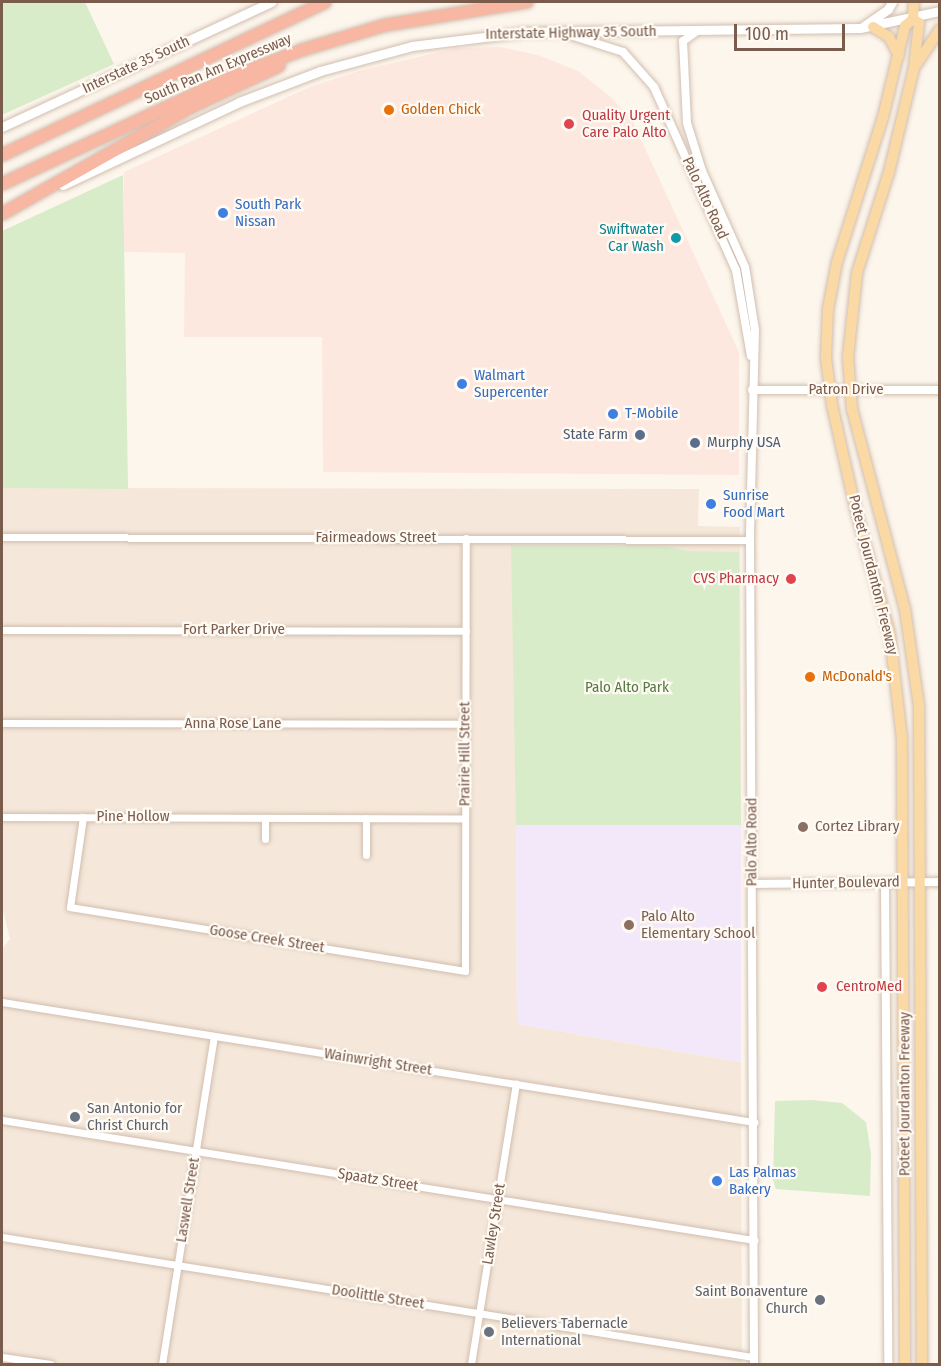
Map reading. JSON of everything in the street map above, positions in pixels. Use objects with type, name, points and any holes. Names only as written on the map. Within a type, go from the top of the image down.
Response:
[{"type":"highway","name":"South Pan Am Expressway","points":[[2,155],[326,2]]},
{"type":"highway","name":"South Pan Am Expressway","points":[[2,184],[231,77],[302,50],[386,25],[527,2]]},
{"type":"highway","points":[[2,214],[191,107],[245,80],[386,25]]},
{"type":"main road","name":"Interstate 35 South","points":[[2,127],[271,2]]},
{"type":"main road","points":[[860,28],[878,18],[892,2]]},
{"type":"main road","name":"Poteet Jourdanton Freeway","points":[[905,1365],[902,739],[896,669],[830,390],[828,309],[837,262],[899,56],[905,26],[913,19],[914,2]]},
{"type":"main road","points":[[860,28],[913,19],[939,11]]},
{"type":"main road","name":"Poteet Jourdanton Freeway","points":[[913,19],[919,23],[914,68],[889,172],[858,273],[850,316],[849,390],[906,609],[915,666],[921,759],[922,1365]]},
{"type":"main road","points":[[873,27],[889,37],[899,56]]},
{"type":"main road","name":"Interstate Highway 35 South","points":[[2,214],[211,115],[371,55],[490,33],[860,28]]},
{"type":"main road","points":[[914,68],[939,29]]},
{"type":"street","name":"Palo Alto Road","points":[[697,31],[683,41],[687,123],[702,171],[745,267],[755,330],[751,356]]},
{"type":"street","name":"Palo Alto Road","points":[[558,32],[588,38],[623,52],[654,87],[736,270],[751,356],[753,1361]]},
{"type":"street","name":"Patron Drive","points":[[752,390],[939,390]]},
{"type":"street","name":"Fairmeadows Street","points":[[2,537],[750,540]]},
{"type":"street","name":"Prairie Hill Street","points":[[465,971],[466,538]]},
{"type":"street","name":"Fort Parker Drive","points":[[2,630],[466,631]]},
{"type":"street","name":"Anna Rose Lane","points":[[2,723],[465,724]]},
{"type":"street","name":"Pine Hollow","points":[[2,817],[465,819]]},
{"type":"street","name":"Goose Creek Street","points":[[83,817],[70,907],[465,971]]},
{"type":"street","points":[[265,818],[266,839]]},
{"type":"street","points":[[366,818],[366,855]]},
{"type":"street","name":"Hunter Boulevard","points":[[752,884],[939,882]]},
{"type":"street","name":"Poteet Jourdanton Freeway","points":[[885,883],[888,1365]]},
{"type":"street","name":"Wainwright Street","points":[[2,1002],[754,1122]]},
{"type":"street","name":"Laswell Street","points":[[162,1365],[214,1036]]},
{"type":"street","name":"Lawley Street","points":[[471,1365],[516,1084]]},
{"type":"street","name":"Spaatz Street","points":[[2,1120],[754,1240]]},
{"type":"street","name":"Doolittle Street","points":[[2,1237],[480,1313],[753,1361]]},
{"type":"street","points":[[2,1357],[50,1365]]},
{"type":"shaded area","points":[[500,47],[538,55],[578,71],[612,98],[632,120],[739,352],[739,475],[323,472],[322,337],[184,337],[185,253],[124,252],[124,172],[310,87],[359,71],[457,48]]},
{"type":"shaded area","points":[[2,488],[699,489],[698,526],[740,527],[741,825],[516,825],[517,1024],[741,1062],[742,1364],[2,1364],[2,949],[10,939],[2,907]]},
{"type":"shaded area","name":"Palo Alto Elementary School","points":[[516,825],[741,825],[741,1062],[517,1024]]},
{"type":"green space","points":[[2,2],[85,2],[114,64],[2,115]]},
{"type":"green space","points":[[123,175],[128,489],[2,488],[2,231]]},
{"type":"green space","name":"Palo Alto Park","points":[[511,545],[664,546],[688,551],[739,552],[741,825],[516,825]]},
{"type":"green space","points":[[812,1100],[842,1103],[866,1122],[871,1154],[870,1196],[776,1189],[773,1180],[775,1101]]},
{"type":"place","name":"Golden Chick","points":[[389,110]]},
{"type":"place","name":"Quality Urgent Care Palo Alto","points":[[569,124]]},
{"type":"place","name":"South Park Nissan","points":[[223,213]]},
{"type":"place","name":"Swiftwater Car Wash","points":[[676,238]]},
{"type":"place","name":"Walmart Supercenter","points":[[462,384]]},
{"type":"place","name":"T-Mobile","points":[[613,414]]},
{"type":"place","name":"State Farm","points":[[640,435]]},
{"type":"place","name":"Murphy USA","points":[[695,443]]},
{"type":"place","name":"Sunrise Food Mart","points":[[711,504]]},
{"type":"place","name":"CVS Pharmacy","points":[[791,579]]},
{"type":"place","name":"McDonald's","points":[[810,677]]},
{"type":"place","name":"Cortez Library","points":[[803,827]]},
{"type":"place","name":"Palo Alto Elementary School","points":[[629,925]]},
{"type":"place","name":"CentroMed","points":[[822,987]]},
{"type":"place","name":"San Antonio for Christ Church","points":[[75,1117]]},
{"type":"place","name":"Las Palmas Bakery","points":[[717,1181]]},
{"type":"place","name":"Saint Bonaventure Church","points":[[820,1300]]},
{"type":"place","name":"Believers Tabernacle International","points":[[489,1332]]}]
